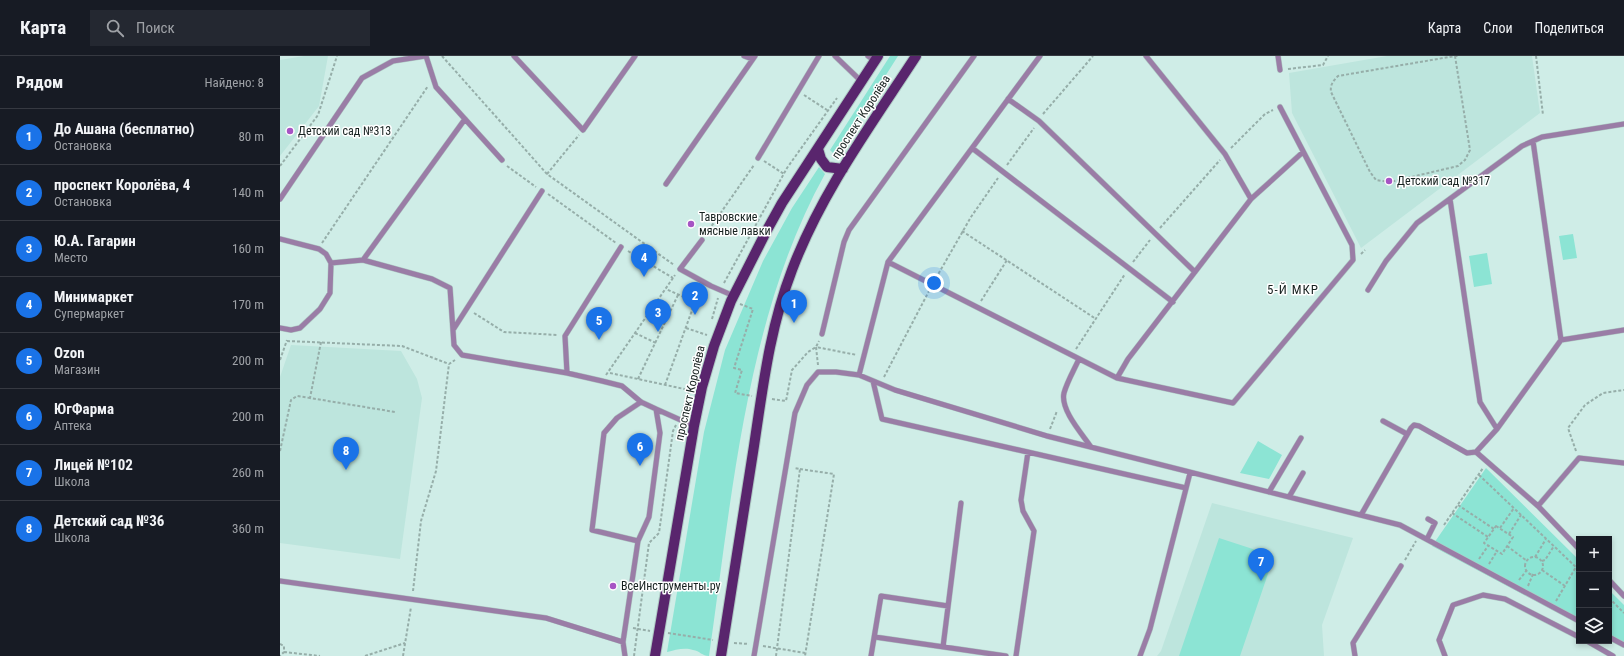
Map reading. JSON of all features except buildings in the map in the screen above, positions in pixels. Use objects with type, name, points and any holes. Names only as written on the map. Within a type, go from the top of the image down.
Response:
[{"type":"main road","name":"проспект Королёва","points":[[721,656],[763,381],[774,325],[787,284],[802,244],[828,193],[916,56]]},
{"type":"main road","name":"проспект Королёва","points":[[656,656],[694,426],[702,387],[714,346],[734,296],[766,230],[861,81],[873,58]]},
{"type":"main road","points":[[818,148],[821,159],[827,166],[843,169]]},
{"type":"lane","points":[[280,199],[362,78],[393,61],[425,56],[436,88],[502,160]]},
{"type":"lane","points":[[514,56],[583,130],[635,56]]},
{"type":"lane","points":[[666,184],[754,58],[744,56]]},
{"type":"lane","points":[[758,158],[819,56]]},
{"type":"lane","points":[[835,56],[861,81]]},
{"type":"lane","points":[[822,334],[844,242],[849,230],[950,87],[974,56]]},
{"type":"lane","points":[[859,375],[888,262],[1040,56]]},
{"type":"lane","points":[[1146,56],[1225,154],[1251,199]]},
{"type":"lane","points":[[1278,56],[1280,70]]},
{"type":"lane","points":[[1008,99],[1039,121],[1195,272]]},
{"type":"lane","points":[[888,262],[1116,378],[1233,403],[1353,260],[1352,245],[1280,107]]},
{"type":"lane","points":[[363,260],[465,119]]},
{"type":"lane","points":[[1368,290],[1386,262],[1417,223],[1522,146],[1542,137],[1624,124]]},
{"type":"lane","points":[[1533,141],[1562,340]]},
{"type":"lane","points":[[972,148],[1173,302]]},
{"type":"lane","points":[[1116,378],[1128,359],[1251,199],[1303,152]]},
{"type":"lane","points":[[452,331],[542,191]]},
{"type":"lane","points":[[1450,199],[1480,402],[1496,429]]},
{"type":"lane","points":[[280,239],[319,249],[326,254],[331,263],[330,293],[320,310],[300,328],[291,330],[280,328]]},
{"type":"lane","points":[[702,240],[680,269],[711,286],[734,296]]},
{"type":"lane","points":[[567,373],[565,336],[621,247]]},
{"type":"lane","points":[[331,263],[363,260],[432,279],[450,288],[454,345],[462,355],[567,373],[622,386],[641,402],[694,426]]},
{"type":"lane","points":[[1361,515],[1407,434],[1414,425],[1419,426],[1467,453],[1476,452],[1496,429],[1562,340],[1624,330]]},
{"type":"lane","points":[[1078,359],[1064,395],[1065,406],[1071,418],[1092,448]]},
{"type":"lane","points":[[754,656],[795,413],[807,385],[818,372],[836,372],[859,375],[880,384],[1047,436],[1400,525],[1576,619]]},
{"type":"lane","points":[[873,380],[882,419],[1186,488]]},
{"type":"lane","points":[[638,541],[592,530],[604,433],[617,418],[641,402]]},
{"type":"lane","points":[[625,656],[623,642],[638,541],[649,517],[660,433],[656,409]]},
{"type":"lane","points":[[1383,421],[1407,434]]},
{"type":"lane","points":[[1269,492],[1301,438]]},
{"type":"lane","points":[[1016,656],[1034,531],[1023,511],[1021,500],[1028,452]]},
{"type":"lane","points":[[1476,452],[1538,506],[1576,546]]},
{"type":"lane","points":[[1538,506],[1579,458],[1624,463]]},
{"type":"lane","points":[[1140,656],[1150,629],[1190,473]]},
{"type":"lane","points":[[1289,497],[1303,473]]},
{"type":"lane","points":[[943,647],[961,503]]},
{"type":"lane","points":[[1428,519],[1435,524],[1430,540]]},
{"type":"lane","points":[[1355,656],[1353,643],[1402,566]]},
{"type":"lane","points":[[280,581],[546,618],[623,642]]},
{"type":"lane","points":[[1612,583],[1624,596]]},
{"type":"lane","points":[[1445,656],[1439,640],[1453,605],[1483,595],[1505,598],[1576,635]]},
{"type":"lane","points":[[871,656],[881,596],[948,606]]},
{"type":"lane","points":[[875,637],[1006,656]]},
{"type":"lane","points":[[1612,639],[1624,645]]},
{"type":"lane","points":[[1592,644],[1613,656]]},
{"type":"path","points":[[280,166],[318,115],[337,56]]},
{"type":"path","points":[[442,56],[547,174],[680,269],[602,381]]},
{"type":"path","points":[[880,384],[962,231],[1047,109],[1094,56]]},
{"type":"path","points":[[1280,70],[1323,64],[1328,56]]},
{"type":"path","points":[[1457,56],[1470,150],[1465,160],[1458,166],[1417,176],[1390,182],[1376,180],[1370,172],[1331,92],[1334,79],[1338,76],[1457,56]]},
{"type":"path","points":[[1536,56],[1543,115]]},
{"type":"path","points":[[319,249],[433,78]]},
{"type":"path","points":[[798,91],[827,110]]},
{"type":"path","points":[[1071,355],[1129,268],[1156,233],[1225,154],[1265,114],[1280,107]]},
{"type":"path","points":[[547,174],[583,130]]},
{"type":"path","points":[[702,240],[758,158],[784,174]]},
{"type":"path","points":[[502,160],[511,170],[621,247],[673,278]]},
{"type":"path","points":[[962,231],[1096,319]]},
{"type":"path","points":[[977,308],[1007,260]]},
{"type":"path","points":[[666,289],[695,302],[666,385]]},
{"type":"path","points":[[638,379],[678,295]]},
{"type":"path","points":[[466,308],[504,332],[565,336]]},
{"type":"path","points":[[686,328],[707,335]]},
{"type":"path","points":[[280,360],[291,330]]},
{"type":"path","points":[[635,333],[656,343]]},
{"type":"path","points":[[287,340],[402,346],[449,364]]},
{"type":"path","points":[[310,398],[320,342]]},
{"type":"path","points":[[818,372],[816,347],[864,356]]},
{"type":"path","points":[[402,656],[412,599],[421,521],[436,471],[449,364],[462,355]]},
{"type":"path","points":[[607,373],[689,390]]},
{"type":"path","points":[[1579,458],[1568,428],[1585,405],[1603,393],[1624,390]]},
{"type":"path","points":[[1047,436],[1064,395]]},
{"type":"path","points":[[280,451],[292,400],[297,396],[395,412]]},
{"type":"path","points":[[634,656],[649,543],[659,533],[673,431],[680,420]]},
{"type":"path","points":[[1430,540],[1458,505],[1487,462]]},
{"type":"path","points":[[626,627],[723,642],[756,645],[805,655],[834,474],[786,467]]},
{"type":"path","points":[[776,656],[800,469]]},
{"type":"path","points":[[1479,475],[1576,568],[1553,607]]},
{"type":"path","points":[[1458,505],[1494,529]]},
{"type":"path","points":[[1500,528],[1514,508]]},
{"type":"path","points":[[1452,513],[1488,537]]},
{"type":"path","points":[[1509,534],[1521,515]]},
{"type":"path","points":[[1496,526],[1500,528],[1513,537],[1502,554],[1484,543],[1496,526]]},
{"type":"path","points":[[1402,566],[1420,535]]},
{"type":"path","points":[[1527,561],[1535,557],[1546,539]]},
{"type":"path","points":[[1475,565],[1488,546]]},
{"type":"path","points":[[1507,546],[1527,561]]},
{"type":"path","points":[[1542,561],[1545,560],[1554,546]]},
{"type":"path","points":[[1485,571],[1497,551]]},
{"type":"path","points":[[1535,557],[1542,561]]},
{"type":"path","points":[[1515,587],[1527,570],[1527,561]]},
{"type":"path","points":[[1542,561],[1542,570]]},
{"type":"path","points":[[1527,570],[1533,574]]},
{"type":"path","points":[[1524,592],[1533,574],[1542,570]]},
{"type":"path","points":[[1542,570],[1565,586]]},
{"type":"path","points":[[1612,601],[1624,613]]},
{"type":"path","points":[[365,656],[405,643]]},
{"type":"path","points":[[280,644],[284,646],[284,652],[280,656]]},
{"type":"path","points":[[284,652],[320,656]]},
{"type":"shaded area","name":"Детский сад №313","points":[[304,56],[328,56],[319,106],[280,156],[280,60]]},
{"type":"shaded area","name":"Детский сад №317","points":[[1387,56],[1532,56],[1540,113],[1361,248],[1292,113],[1289,73]]},
{"type":"shaded area","points":[[291,345],[401,351],[417,379],[422,398],[400,559],[280,543],[280,377]]},
{"type":"shaded area","points":[[1212,503],[1353,538],[1322,625],[1324,656],[1157,656],[1161,651]]},
{"type":"green space","points":[[890,56],[898,56],[835,155],[830,150]]},
{"type":"green space","points":[[819,167],[825,174],[798,229],[777,287],[760,347],[746,409],[735,471],[709,656],[687,649],[667,652],[704,432],[725,350],[763,261],[792,208]]},
{"type":"green space","points":[[1573,234],[1577,258],[1563,260],[1559,236]]},
{"type":"green space","points":[[1487,253],[1492,284],[1474,287],[1469,256]]},
{"type":"green space","points":[[1258,441],[1282,455],[1269,479],[1240,473]]},
{"type":"green space","points":[[1486,468],[1576,557],[1576,622],[1432,546]]},
{"type":"green space","points":[[1219,538],[1274,556],[1240,656],[1179,656]]},
{"type":"green space","points":[[1612,593],[1624,605],[1624,648],[1612,642]]},
{"type":"place","name":"Детский сад №313","points":[[290,131]]},
{"type":"place","name":"Детский сад №317","points":[[1389,181]]},
{"type":"place","name":"Тавровские мясные лавки","points":[[691,224]]},
{"type":"place","name":"Минимаркет","points":[[644,277]]},
{"type":"place","name":"проспект Королёва, 4","points":[[695,315]]},
{"type":"place","name":"До Ашана (бесплатно)","points":[[794,323]]},
{"type":"place","name":"Ю.А. Гагарин","points":[[658,332]]},
{"type":"place","name":"Ozon","points":[[599,340]]},
{"type":"place","name":"ЮгФарма","points":[[640,466]]},
{"type":"place","name":"Детский сад №36","points":[[346,470]]},
{"type":"place","name":"Лицей №102","points":[[1261,581]]},
{"type":"place","name":"ВсеИнструменты.ру","points":[[613,586]]},
{"type":"district","name":"5-Й МКР","points":[[1293,289]]}]
